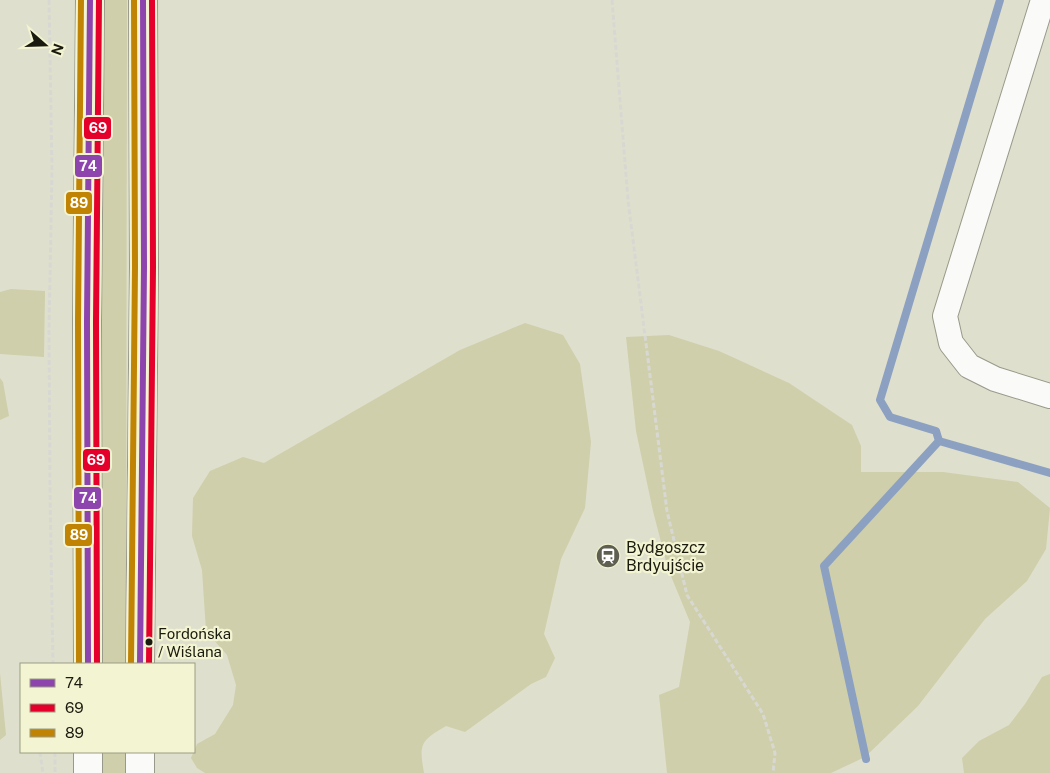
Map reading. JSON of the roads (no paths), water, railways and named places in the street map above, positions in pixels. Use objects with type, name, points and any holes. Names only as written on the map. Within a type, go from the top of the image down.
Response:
[{"type":"main road","points":[[88,663],[90,0]]},
{"type":"main road","points":[[140,663],[144,267],[143,0]]},
{"type":"main road","points":[[88,753],[88,773]]},
{"type":"main road","points":[[140,753],[140,773]]},
{"type":"lane","points":[[1042,0],[945,316],[951,343],[969,366],[996,379],[1050,396]]},
{"type":"waterway","points":[[866,759],[824,566],[939,441],[936,431],[890,417],[880,400],[1000,0]]},
{"type":"waterway","points":[[939,441],[1050,473]]},
{"type":"place","name":"Bydgoszcz Brdyujście","points":[[608,556]]},
{"type":"place","name":"Fordońska / Wiślana","points":[[149,642]]}]
